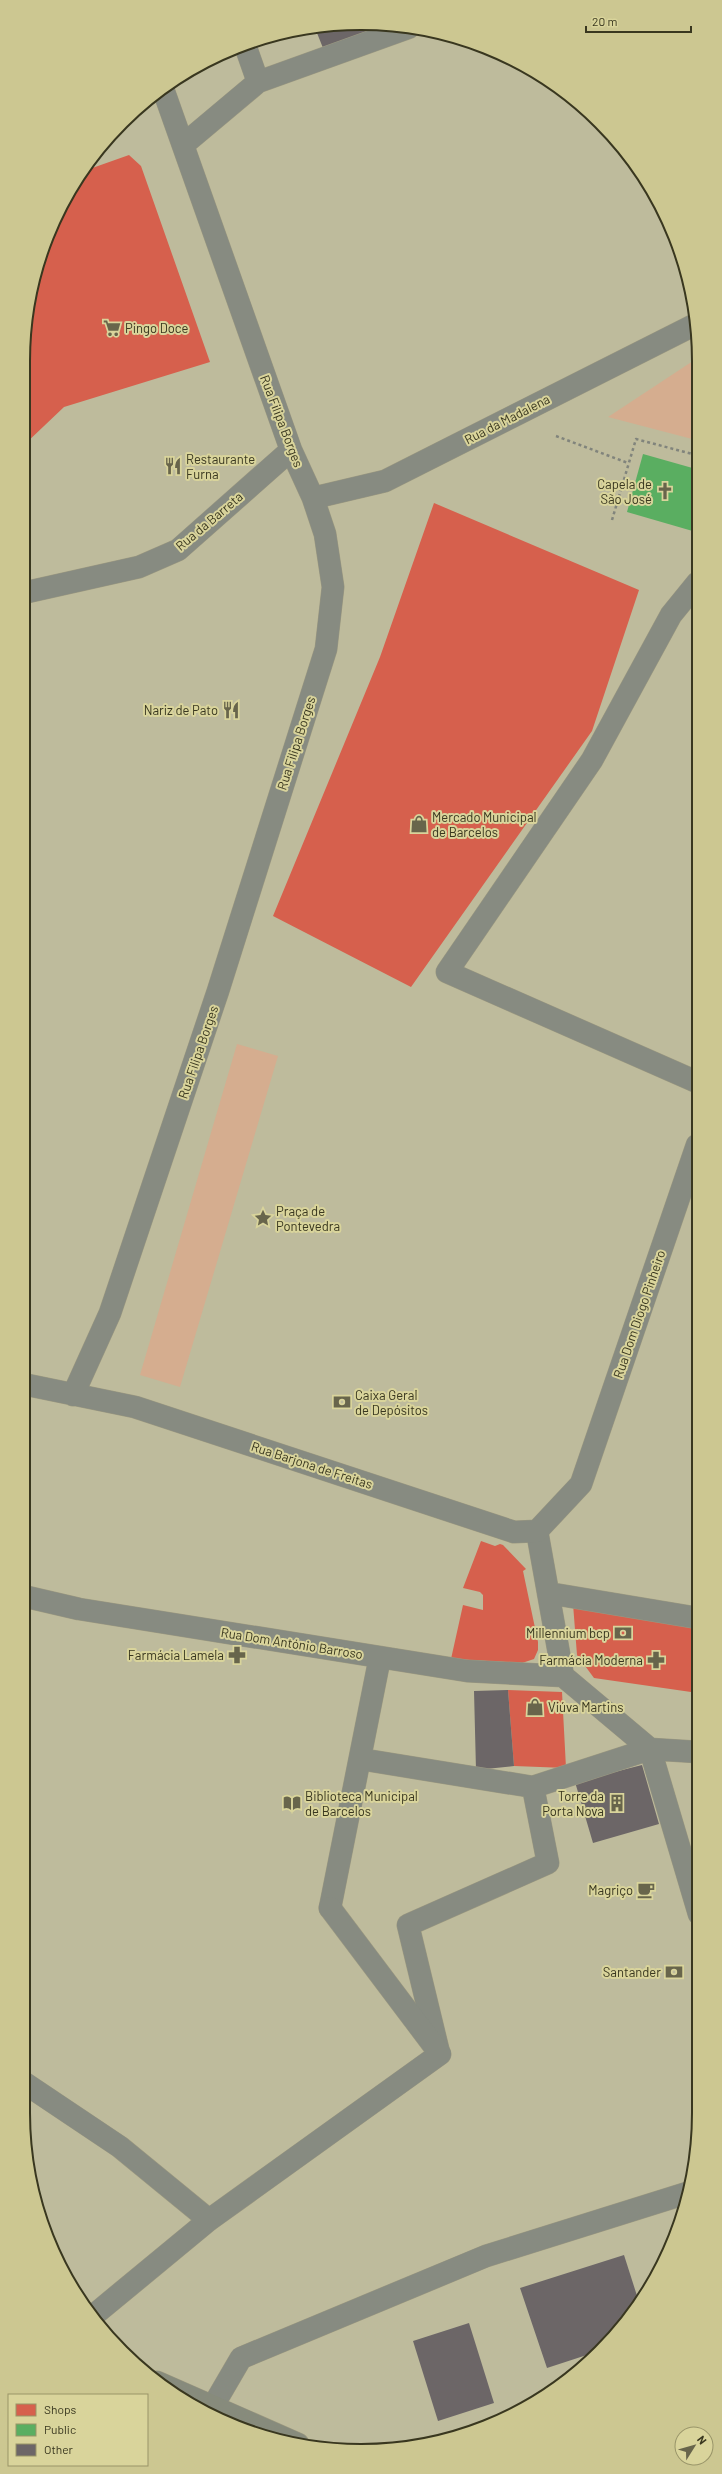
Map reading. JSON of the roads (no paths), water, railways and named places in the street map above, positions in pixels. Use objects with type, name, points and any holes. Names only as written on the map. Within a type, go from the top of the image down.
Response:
[{"type":"main road","points":[[188,2395],[268,2430]]},
{"type":"street","points":[[183,145],[258,82],[396,32]]},
{"type":"street","points":[[247,51],[258,82]]},
{"type":"street","name":"Rua Filipa Borges","points":[[73,1395],[110,1312],[218,991],[326,649],[333,587],[325,534],[313,498],[291,450],[165,94]]},
{"type":"street","name":"Rua da Madalena","points":[[313,498],[385,481],[690,327]]},
{"type":"street","name":"Rua da Barreta","points":[[30,591],[140,567],[178,550],[291,450]]},
{"type":"street","points":[[692,589],[671,614],[592,760],[447,972],[692,1080]]},
{"type":"street","name":"Rua Dom Diogo Pinheiro","points":[[537,1531],[581,1484],[692,1162]]},
{"type":"street","name":"Rua Barjona de Freitas","points":[[30,1386],[135,1407],[514,1532],[537,1531]]},
{"type":"street","points":[[537,1531],[563,1676],[650,1749],[692,1890]]},
{"type":"street","points":[[548,1593],[692,1617]]},
{"type":"street","name":"Rua Dom António Barroso","points":[[30,1598],[79,1609],[467,1671],[563,1676]]},
{"type":"street","points":[[380,1658],[330,1908],[439,2053]]},
{"type":"street","points":[[360,1759],[533,1788],[650,1749],[692,1752]]},
{"type":"street","points":[[439,2053],[408,1925],[548,1863],[533,1788]]},
{"type":"street","points":[[97,2313],[210,2220],[440,2054],[439,2053]]},
{"type":"street","points":[[30,2087],[120,2147],[210,2220]]},
{"type":"street","points":[[213,2406],[241,2358],[486,2256],[682,2195]]},
{"type":"place","name":"Pingo Doce","points":[[112,328]]},
{"type":"place","name":"Restaurante Furna","points":[[173,466]]},
{"type":"place","name":"Capela de São José","points":[[665,491]]},
{"type":"place","name":"Nariz de Pato","points":[[231,710]]},
{"type":"place","name":"Mercado Municipal de Barcelos","points":[[419,824]]},
{"type":"place","name":"Praça de Pontevedra","points":[[263,1218]]},
{"type":"place","name":"Caixa Geral de Depósitos","points":[[342,1402]]},
{"type":"place","name":"Millennium bcp","points":[[623,1633]]},
{"type":"place","name":"Farmácia Lamela","points":[[237,1655]]},
{"type":"place","name":"Farmácia Moderna","points":[[656,1660]]},
{"type":"place","name":"Viúva Martins","points":[[535,1707]]},
{"type":"place","name":"Biblioteca Municipal de Barcelos","points":[[292,1803]]},
{"type":"place","name":"Torre da Porta Nova","points":[[617,1803]]},
{"type":"place","name":"Magriço","points":[[646,1890]]},
{"type":"place","name":"Santander","points":[[674,1972]]}]
